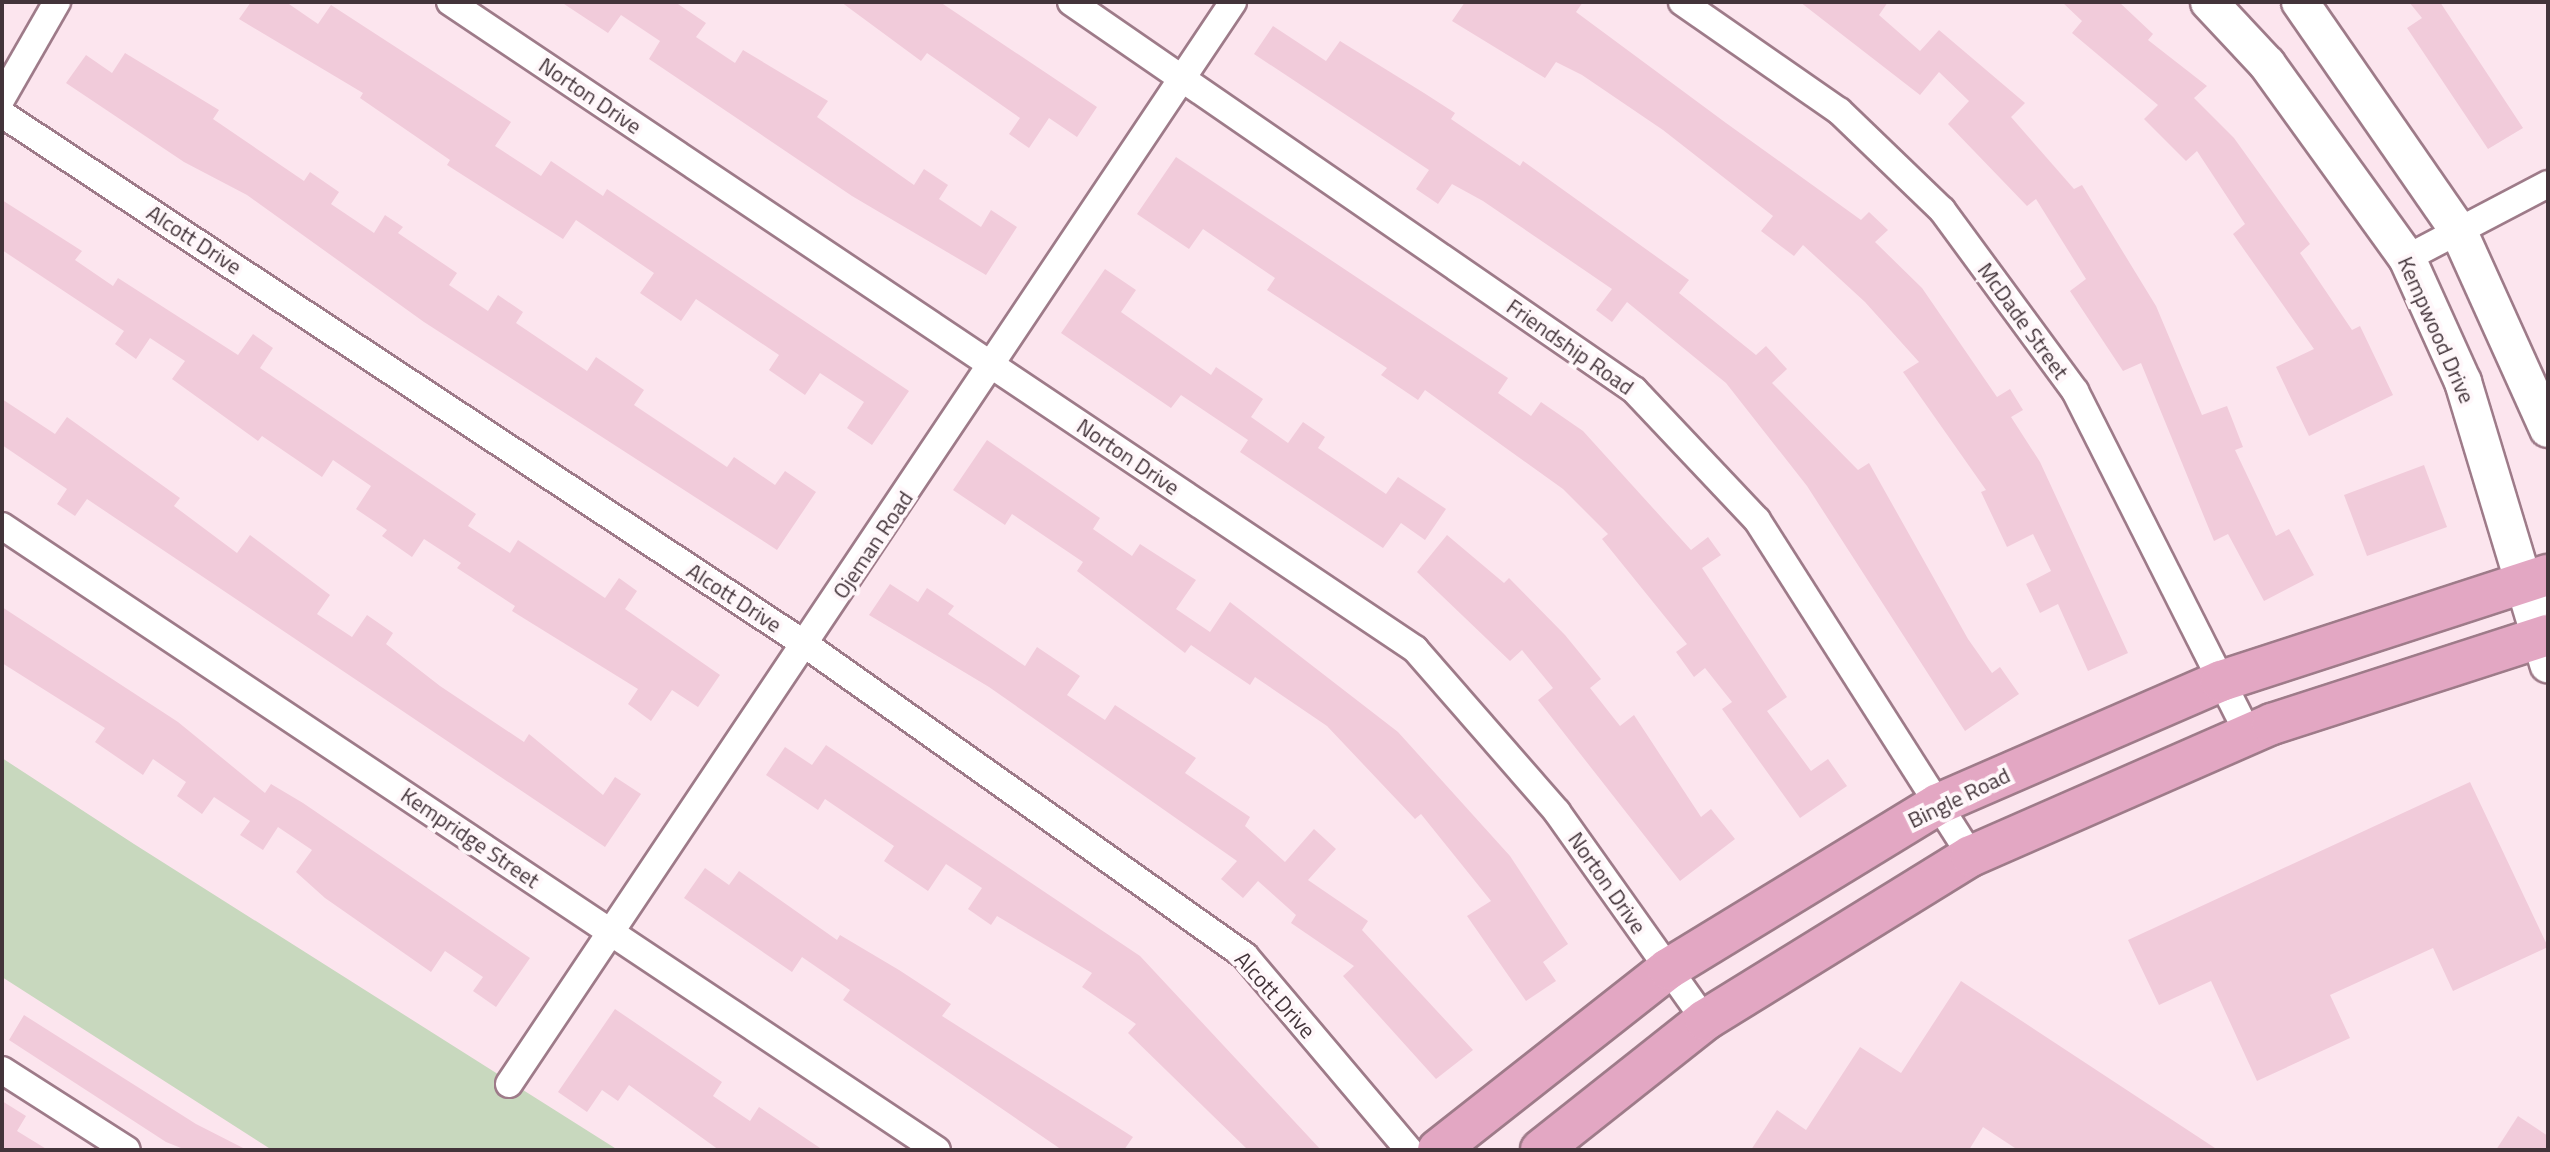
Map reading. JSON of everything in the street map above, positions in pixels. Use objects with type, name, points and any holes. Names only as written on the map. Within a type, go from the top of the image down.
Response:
[{"type":"main road","name":"Kempwood Drive","points":[[2209,2],[2267,64],[2407,258],[2463,382],[2536,578],[2545,646]]},
{"type":"main road","points":[[2300,2],[2459,232],[2548,429]]},
{"type":"main road","name":"Bingle Road","points":[[1438,1150],[1668,969],[1938,804],[2221,681],[2536,578]]},
{"type":"main road","points":[[1541,1150],[1705,1020],[1971,856],[2248,734],[2545,646]]},
{"type":"street","points":[[2,98],[57,2]]},
{"type":"street","name":"Norton Drive","points":[[450,2],[1415,649],[1557,812],[1705,1020]]},
{"type":"street","name":"Friendship Road","points":[[1071,2],[1182,75],[1634,390],[1757,520],[1971,856]]},
{"type":"street","name":"Ojeman Road","points":[[509,1084],[993,368],[1182,75],[1233,2]]},
{"type":"street","name":"McDade Street","points":[[1682,2],[1839,111],[1942,210],[2075,391],[2248,734]]},
{"type":"street","name":"Alcott Drive","points":[[2,114],[806,645],[1245,956],[1409,1150]]},
{"type":"street","points":[[2407,258],[2548,184]]},
{"type":"street","name":"Kempridge Street","points":[[2,526],[937,1150]]},
{"type":"street","points":[[2,1070],[127,1150]]},
{"type":"green space","points":[[2,758],[618,1150],[272,1150],[2,977]]},
{"type":"building","points":[[251,2],[286,2],[318,24],[331,5],[511,122],[495,146],[541,176],[551,161],[603,196],[607,189],[909,391],[872,445],[847,428],[864,402],[820,373],[805,395],[769,370],[779,355],[696,299],[681,321],[640,293],[654,273],[576,220],[563,239],[447,165],[450,160],[360,98],[363,93],[239,19]]},
{"type":"building","points":[[561,2],[675,2],[706,23],[696,37],[735,63],[743,50],[828,101],[817,117],[914,185],[924,169],[948,185],[939,199],[981,227],[991,210],[1017,227],[986,275],[852,196],[649,59],[660,41],[621,15],[608,33]]},
{"type":"building","points":[[841,2],[940,2],[1097,107],[1077,137],[1049,118],[1029,148],[1009,134],[1020,118],[927,53],[921,61]]},
{"type":"building","points":[[1465,2],[1583,2],[1576,12],[1861,220],[1869,212],[1888,230],[1875,242],[1922,288],[1997,397],[2010,389],[2023,410],[2011,417],[2040,462],[2128,653],[2088,671],[2058,604],[2040,613],[2026,584],[2051,571],[2033,534],[2007,547],[1981,492],[1986,490],[1903,372],[1919,362],[1865,302],[1803,245],[1794,256],[1761,231],[1773,216],[1663,130],[1582,75],[1556,62],[1545,78],[1452,21]]},
{"type":"building","points":[[1800,2],[1888,2],[1879,15],[1920,51],[1939,30],[2025,103],[2011,117],[2074,189],[2082,185],[2156,306],[2202,415],[2227,406],[2243,447],[2235,450],[2276,536],[2289,529],[2314,575],[2264,601],[2228,534],[2214,541],[2141,363],[2123,371],[2070,291],[2086,279],[2036,199],[2027,206],[1948,124],[1969,101],[1939,72],[1920,95]]},
{"type":"building","points":[[2062,2],[2119,2],[2153,34],[2148,40],[2207,86],[2194,98],[2234,138],[2310,244],[2300,253],[2352,330],[2360,326],[2393,395],[2309,436],[2276,367],[2314,349],[2233,234],[2245,224],[2197,151],[2186,161],[2144,119],[2158,105],[2072,33],[2082,21]]},
{"type":"building","points":[[2409,2],[2440,2],[2523,128],[2488,149],[2407,28],[2422,18]]},
{"type":"building","points":[[1273,26],[1326,61],[1340,41],[1455,113],[1451,119],[1520,166],[1523,161],[1689,280],[1679,293],[1756,355],[1766,346],[1787,369],[1772,383],[1858,470],[1869,463],[1968,639],[1992,673],[2000,667],[2019,694],[1965,731],[1807,486],[1726,383],[1627,302],[1612,322],[1596,310],[1612,289],[1483,201],[1452,184],[1438,204],[1416,189],[1429,170],[1254,54]]},
{"type":"building","points":[[125,53],[219,110],[213,119],[304,181],[310,172],[339,192],[331,204],[374,233],[385,215],[403,227],[398,233],[457,273],[449,285],[488,311],[498,295],[523,312],[516,323],[587,371],[596,357],[644,390],[634,405],[727,467],[734,457],[775,485],[785,471],[816,492],[777,550],[424,322],[247,195],[184,162],[66,83],[86,55],[112,73]]},
{"type":"building","points":[[1176,157],[1508,378],[1498,393],[1531,416],[1541,402],[1583,431],[1691,550],[1708,537],[1721,555],[1702,568],[1787,697],[1767,711],[1811,771],[1828,759],[1847,786],[1800,818],[1722,709],[1732,702],[1705,668],[1694,677],[1676,652],[1687,644],[1602,539],[1608,534],[1563,489],[1425,390],[1418,400],[1381,375],[1387,368],[1267,290],[1275,278],[1203,229],[1189,249],[1137,214]]},
{"type":"building","points":[[2,200],[82,251],[75,260],[113,286],[118,278],[238,355],[253,334],[273,348],[260,368],[476,514],[468,526],[510,553],[518,540],[605,598],[619,578],[637,591],[625,609],[720,675],[698,707],[672,690],[651,721],[628,704],[638,689],[512,611],[515,606],[457,568],[461,563],[424,539],[412,557],[382,536],[387,530],[356,509],[371,486],[333,460],[322,477],[262,436],[258,441],[172,379],[185,361],[150,338],[136,359],[115,344],[124,331],[2,250]]},
{"type":"building","points":[[1105,269],[1136,290],[1121,312],[1211,375],[1216,367],[1263,399],[1251,417],[1288,443],[1303,422],[1325,437],[1318,448],[1386,494],[1398,477],[1446,509],[1425,540],[1401,523],[1383,548],[1240,452],[1248,440],[1181,395],[1171,408],[1061,333]]},
{"type":"building","points":[[2,399],[55,434],[67,417],[180,498],[174,506],[237,553],[250,535],[330,595],[317,614],[352,637],[367,615],[393,633],[386,644],[440,686],[524,742],[529,734],[603,795],[615,777],[641,794],[605,847],[87,499],[75,516],[57,504],[67,489],[2,445]]},
{"type":"building","points":[[987,440],[1100,518],[1093,529],[1132,556],[1140,544],[1196,580],[1176,609],[1210,632],[1230,602],[1398,732],[1510,856],[1568,944],[1543,962],[1556,981],[1526,1001],[1467,916],[1491,901],[1421,814],[1415,819],[1327,726],[1255,677],[1250,685],[1191,645],[1185,653],[1077,571],[1083,562],[1012,514],[1005,525],[953,490]]},
{"type":"building","points":[[2424,465],[2447,527],[2367,556],[2344,495]]},
{"type":"building","points":[[1447,535],[1504,583],[1509,578],[1565,635],[1601,679],[1590,688],[1620,726],[1634,715],[1701,817],[1711,809],[1735,839],[1680,881],[1538,700],[1553,688],[1522,650],[1510,661],[1417,572]]},
{"type":"building","points":[[890,584],[918,602],[927,588],[954,606],[948,614],[1025,666],[1037,647],[1080,676],[1067,695],[1105,720],[1115,705],[1196,758],[1185,773],[1250,817],[1245,826],[1285,862],[1314,829],[1336,849],[1308,880],[1368,921],[1362,930],[1473,1050],[1436,1079],[1343,976],[1354,966],[1291,923],[1296,915],[1258,881],[1243,898],[1221,879],[1237,861],[989,687],[869,615]]},
{"type":"building","points":[[2,607],[178,722],[265,793],[271,784],[303,803],[530,958],[496,1007],[473,991],[483,977],[445,951],[431,972],[325,898],[296,872],[312,850],[278,827],[263,850],[240,835],[250,821],[214,797],[202,814],[177,796],[186,782],[153,759],[143,775],[95,742],[105,728],[2,663]]},
{"type":"building","points":[[826,745],[1140,956],[1321,1150],[1248,1150],[1128,1033],[1136,1024],[1082,987],[1092,973],[997,916],[991,925],[968,909],[982,888],[946,864],[928,891],[884,861],[894,846],[825,799],[818,810],[766,775],[785,747],[812,765]]},
{"type":"building","points":[[2470,782],[2548,947],[2453,991],[2433,948],[2330,995],[2350,1038],[2257,1081],[2211,981],[2159,1005],[2128,940]]},
{"type":"building","points":[[705,868],[729,885],[739,871],[837,940],[840,935],[899,970],[951,1004],[942,1016],[1133,1137],[1124,1150],[1062,1150],[843,1000],[850,990],[802,957],[792,972],[684,898]]},
{"type":"building","points":[[1961,981],[2218,1150],[2018,1150],[1983,1127],[1969,1150],[1751,1150],[1777,1110],[1806,1130],[1860,1047],[1901,1073]]},
{"type":"building","points":[[615,1009],[722,1082],[713,1096],[750,1121],[759,1107],[823,1150],[719,1150],[629,1085],[618,1101],[602,1090],[587,1112],[558,1092]]},
{"type":"building","points":[[24,1015],[196,1124],[247,1150],[186,1150],[166,1142],[9,1040]]},
{"type":"building","points":[[2,1101],[26,1116],[17,1131],[48,1150],[2,1150]]},
{"type":"building","points":[[2518,1116],[2548,1136],[2548,1150],[2496,1150]]}]
